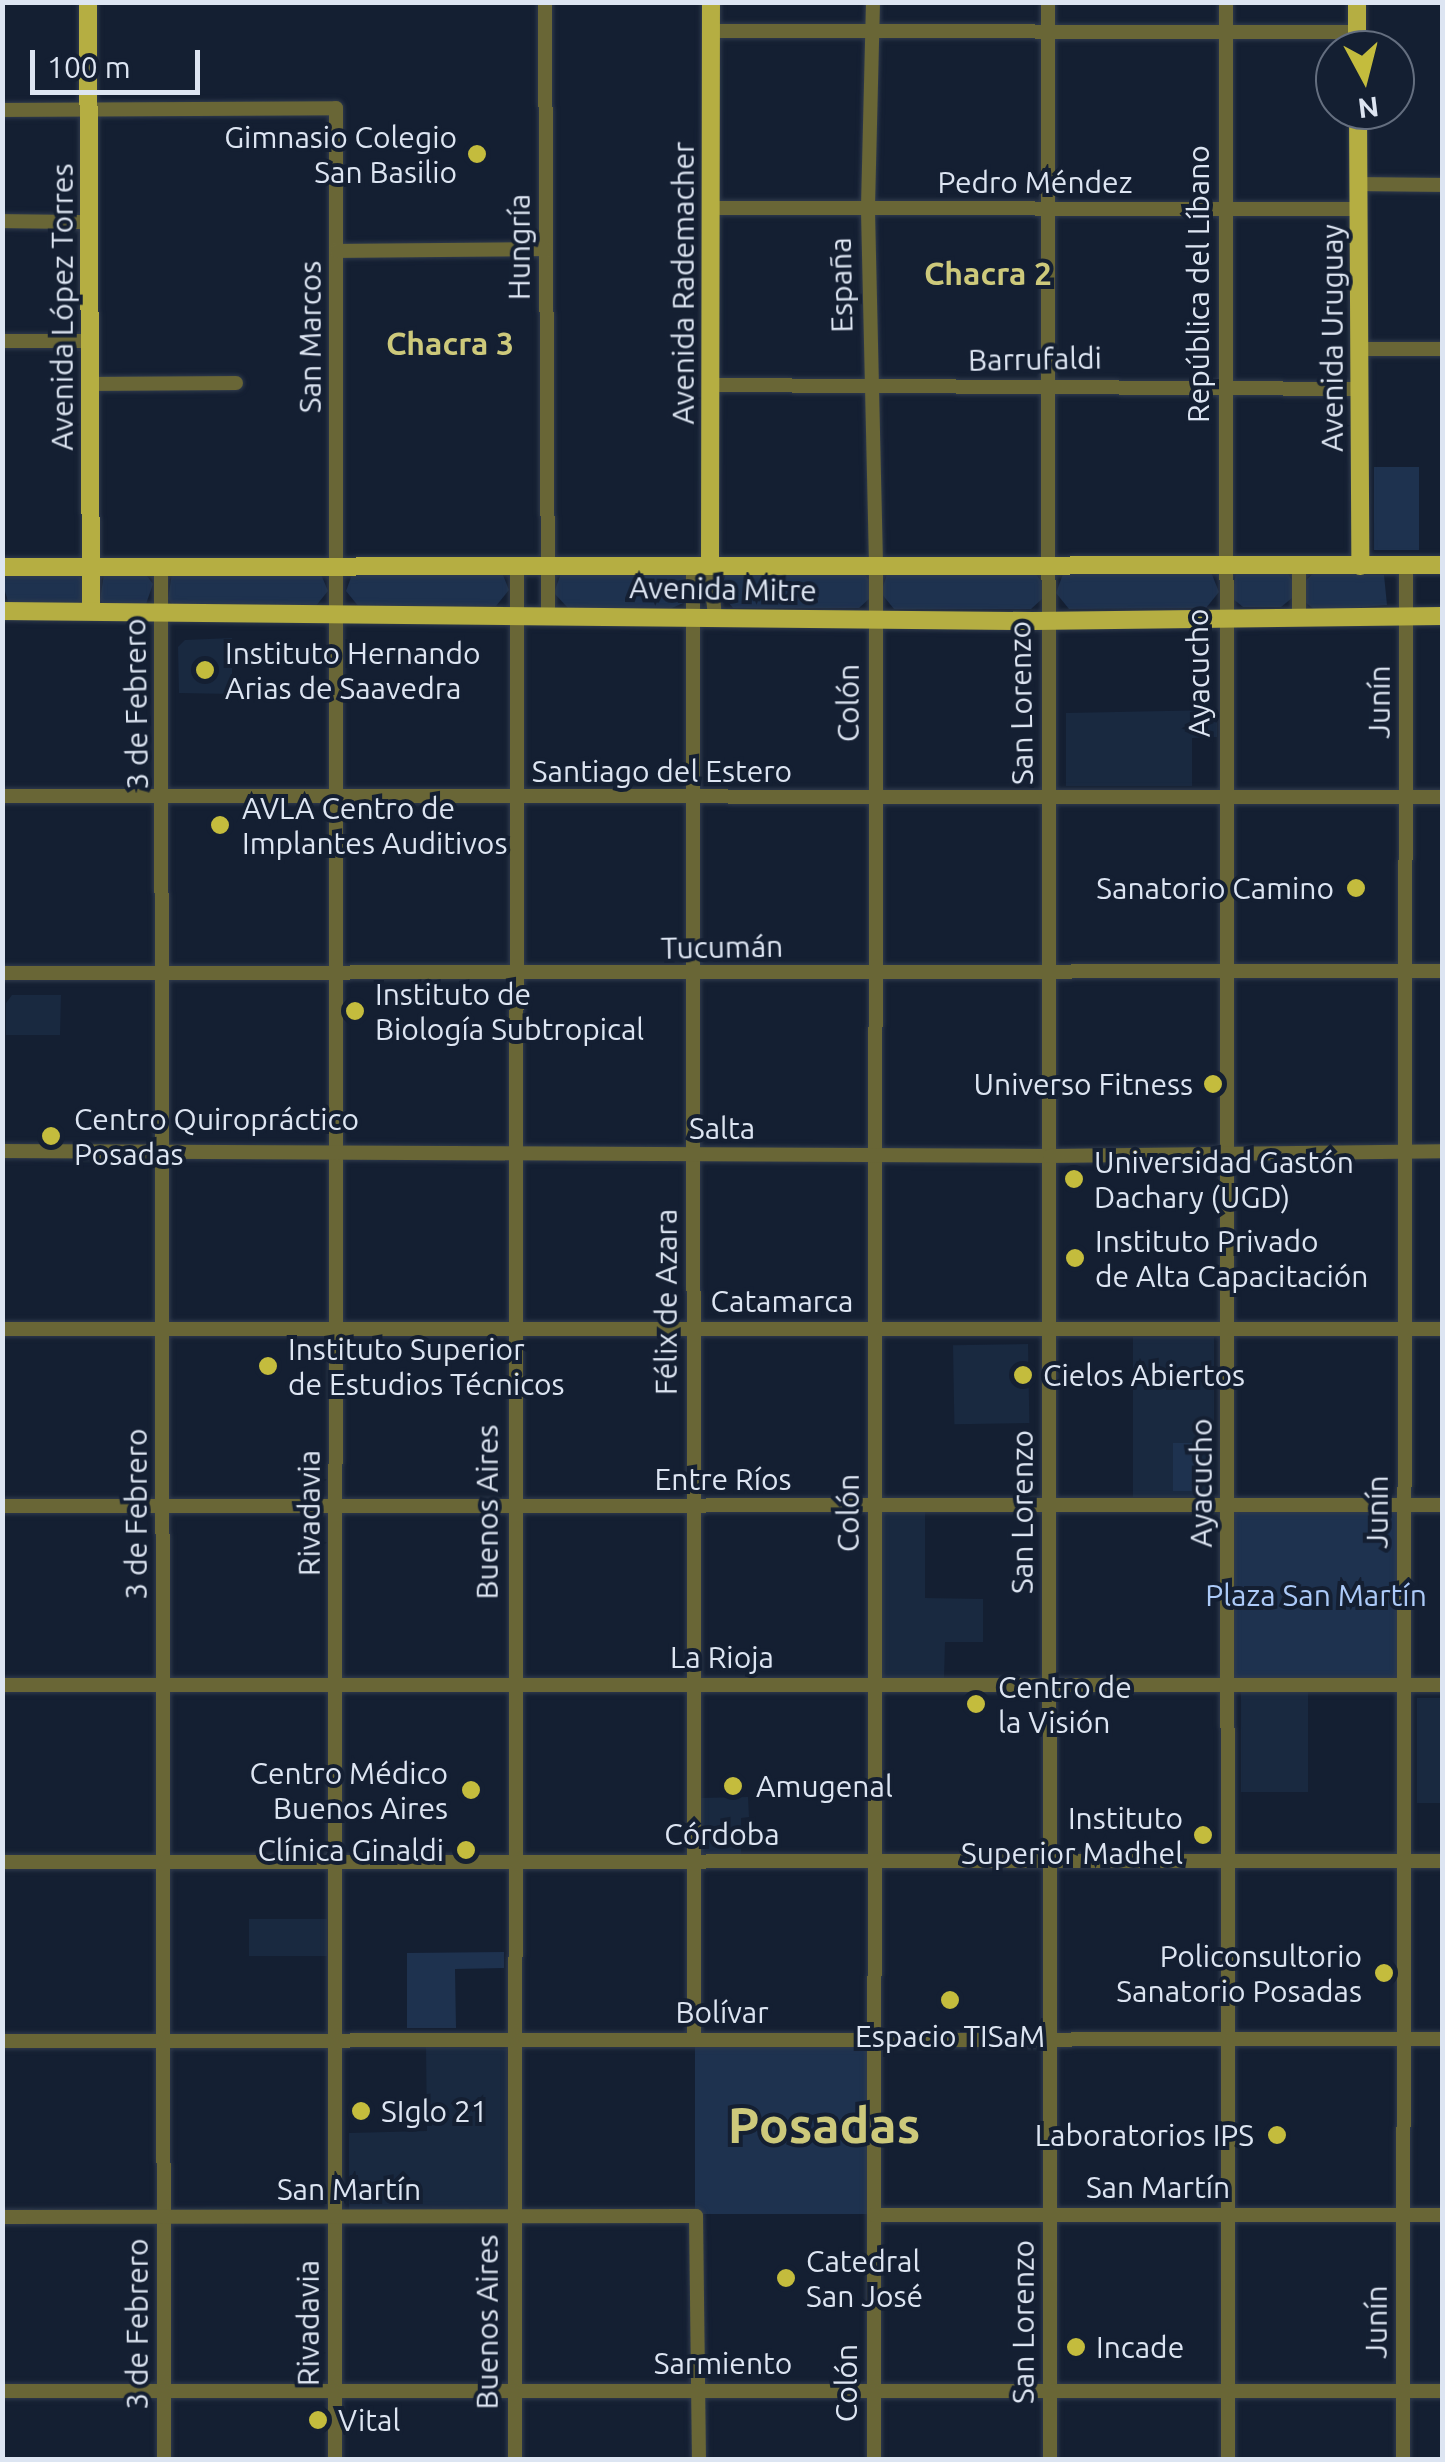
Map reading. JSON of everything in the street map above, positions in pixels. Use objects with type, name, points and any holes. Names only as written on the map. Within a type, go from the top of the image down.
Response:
[{"type":"main road","name":"Avenida López Torres","points":[[88,2],[91,611]]},
{"type":"main road","name":"Avenida Rademacher","points":[[702,564],[710,385],[711,2]]},
{"type":"main road","points":[[1357,2],[1357,30]]},
{"type":"main road","name":"Avenida Uruguay","points":[[1358,130],[1360,566]]},
{"type":"main road","name":"Avenida Mitre","points":[[2,567],[1442,565]]},
{"type":"main road","name":"Avenida Mitre","points":[[2,611],[548,612],[1046,621],[1442,616]]},
{"type":"street","name":"Hungría","points":[[545,2],[548,612]]},
{"type":"street","name":"España","points":[[873,2],[868,211],[876,566]]},
{"type":"street","name":"San Lorenzo","points":[[1048,2],[1050,2460]]},
{"type":"street","name":"República del Líbano","points":[[1226,2],[1226,566]]},
{"type":"street","points":[[711,31],[1226,33],[1315,38]]},
{"type":"street","name":"San Marcos","points":[[89,110],[336,108],[338,566]]},
{"type":"street","points":[[2,110],[89,110]]},
{"type":"street","points":[[1359,184],[1442,185]]},
{"type":"street","name":"Pedro Méndez","points":[[710,208],[1359,209]]},
{"type":"street","points":[[2,222],[89,222]]},
{"type":"street","points":[[337,250],[546,249]]},
{"type":"street","points":[[2,341],[90,341]]},
{"type":"street","points":[[1361,350],[1442,349]]},
{"type":"street","points":[[90,384],[236,383]]},
{"type":"street","name":"Barrufaldi","points":[[710,385],[871,390],[1048,386],[1361,389]]},
{"type":"street","points":[[702,564],[714,618]]},
{"type":"street","name":"Félix de Azara","points":[[694,2040],[691,617],[702,564]]},
{"type":"street","name":"Buenos Aires","points":[[515,2460],[517,565]]},
{"type":"street","name":"Junín","points":[[1403,2460],[1406,565]]},
{"type":"street","name":"Rivadavia","points":[[336,2460],[338,566]]},
{"type":"street","name":"Colón","points":[[874,2460],[872,1155],[876,566]]},
{"type":"street","name":"Ayacucho","points":[[1226,566],[1228,2460]]},
{"type":"street","points":[[1299,617],[1300,566]]},
{"type":"street","name":"3 de Febrero","points":[[162,568],[164,2460]]},
{"type":"street","name":"Santiago del Estero","points":[[2,796],[1442,796]]},
{"type":"street","name":"Tucumán","points":[[2,973],[694,976],[1050,970],[1442,972]]},
{"type":"street","name":"Salta","points":[[2,1151],[1050,1156],[1442,1151]]},
{"type":"street","name":"Catamarca","points":[[2,1328],[1442,1329]]},
{"type":"street","name":"Entre Ríos","points":[[2,1506],[1442,1505]]},
{"type":"street","name":"La Rioja","points":[[2,1685],[1442,1685]]},
{"type":"street","name":"Córdoba","points":[[2,1862],[1442,1861]]},
{"type":"street","name":"Bolívar","points":[[2,2041],[1442,2039]]},
{"type":"street","name":"San Martín","points":[[874,2215],[1442,2215]]},
{"type":"street","name":"San Martín","points":[[2,2216],[696,2216],[699,2391]]},
{"type":"street","name":"Sarmiento","points":[[2,2391],[1442,2391]]},
{"type":"street","points":[[699,2391],[699,2460]]},
{"type":"shaded area","name":"Instituto Hernando Arias de Saavedra","points":[[232,638],[232,694],[179,693],[178,647],[185,640]]},
{"type":"shaded area","points":[[1217,710],[1217,737],[1192,738],[1192,786],[1066,786],[1066,713]]},
{"type":"shaded area","points":[[12,995],[61,995],[60,1035],[6,1035],[6,1003]]},
{"type":"shaded area","points":[[1133,1337],[1214,1337],[1214,1497],[1133,1497]]},
{"type":"shaded area","points":[[1028,1344],[1029,1423],[954,1424],[953,1345]]},
{"type":"shaded area","points":[[874,1512],[925,1512],[925,1598],[983,1599],[983,1642],[945,1642],[944,1679],[874,1679]]},
{"type":"shaded area","points":[[1241,1691],[1308,1691],[1308,1792],[1241,1792]]},
{"type":"shaded area","points":[[1417,1698],[1442,1698],[1442,1803],[1417,1803]]},
{"type":"shaded area","points":[[748,1797],[749,1817],[741,1818],[741,1854],[699,1854],[699,1798]]},
{"type":"shaded area","points":[[249,1919],[327,1919],[327,1956],[249,1956]]},
{"type":"shaded area","points":[[426,2047],[507,2049],[508,2211],[349,2211],[349,2133],[427,2131]]},
{"type":"green space","points":[[1374,467],[1419,467],[1419,550],[1374,550]]},
{"type":"green space","points":[[675,569],[688,575],[688,601],[672,608],[568,608],[554,593],[561,573]]},
{"type":"green space","points":[[501,570],[509,590],[496,606],[359,607],[346,591],[353,572]]},
{"type":"green space","points":[[1286,571],[1294,583],[1292,598],[1281,607],[1243,607],[1232,598],[1236,572]]},
{"type":"green space","points":[[144,572],[153,584],[146,604],[105,605],[100,600],[104,574]]},
{"type":"green space","points":[[320,572],[328,591],[315,607],[172,604],[168,599],[172,573]]},
{"type":"green space","points":[[863,572],[872,584],[870,598],[859,608],[733,608],[720,592],[726,573]]},
{"type":"green space","points":[[1211,572],[1219,592],[1206,608],[1069,609],[1056,593],[1063,574]]},
{"type":"green space","points":[[1315,572],[1384,575],[1387,605],[1316,611],[1305,602],[1305,581]]},
{"type":"green space","points":[[10,573],[76,573],[84,581],[84,598],[75,606],[9,605],[2,581]]},
{"type":"green space","points":[[1035,573],[1044,585],[1042,599],[1031,609],[894,609],[881,593],[887,574]]},
{"type":"green space","points":[[1173,1443],[1201,1443],[1201,1491],[1173,1491]]},
{"type":"green space","name":"Plaza San Martín","points":[[1231,1508],[1402,1508],[1402,1682],[1231,1682]]},
{"type":"green space","points":[[504,1952],[504,1968],[455,1969],[456,2028],[407,2028],[407,1953]]},
{"type":"green space","points":[[695,2040],[874,2040],[874,2214],[695,2214]]},
{"type":"place","name":"Gimnasio Colegio San Basilio","points":[[477,154]]},
{"type":"place","name":"Instituto Hernando Arias de Saavedra","points":[[205,670]]},
{"type":"place","name":"AVLA Centro de Implantes Auditivos","points":[[220,825]]},
{"type":"place","name":"Sanatorio Camino","points":[[1356,888]]},
{"type":"place","name":"Instituto de Biología Subtropical","points":[[355,1011]]},
{"type":"place","name":"Universo Fitness","points":[[1213,1084]]},
{"type":"place","name":"Centro Quiropráctico Posadas","points":[[51,1136]]},
{"type":"place","name":"Universidad Gastón Dachary (UGD)","points":[[1074,1179]]},
{"type":"place","name":"Instituto Privado de Alta Capacitación","points":[[1075,1258]]},
{"type":"place","name":"Instituto Superior de Estudios Técnicos","points":[[268,1366]]},
{"type":"place","name":"Cielos Abiertos","points":[[1023,1375]]},
{"type":"place","name":"Centro de la Visión","points":[[976,1704]]},
{"type":"place","name":"Amugenal","points":[[733,1786]]},
{"type":"place","name":"Centro Médico Buenos Aires","points":[[471,1790]]},
{"type":"place","name":"Instituto Superior Madhel","points":[[1203,1835]]},
{"type":"place","name":"Clínica Ginaldi","points":[[466,1850]]},
{"type":"place","name":"Policonsultorio Sanatorio Posadas","points":[[1384,1973]]},
{"type":"place","name":"Espacio TISaM","points":[[950,2000]]},
{"type":"place","name":"SIglo 21","points":[[361,2111]]},
{"type":"place","name":"Laboratorios IPS","points":[[1277,2135]]},
{"type":"place","name":"Catedral San José","points":[[786,2278]]},
{"type":"place","name":"Incade","points":[[1076,2347]]},
{"type":"place","name":"Vital","points":[[318,2420]]},
{"type":"district","name":"Chacra 2","points":[[988,273]]},
{"type":"district","name":"Chacra 3","points":[[450,343]]},
{"type":"district","name":"Posadas","points":[[824,2125]]}]
